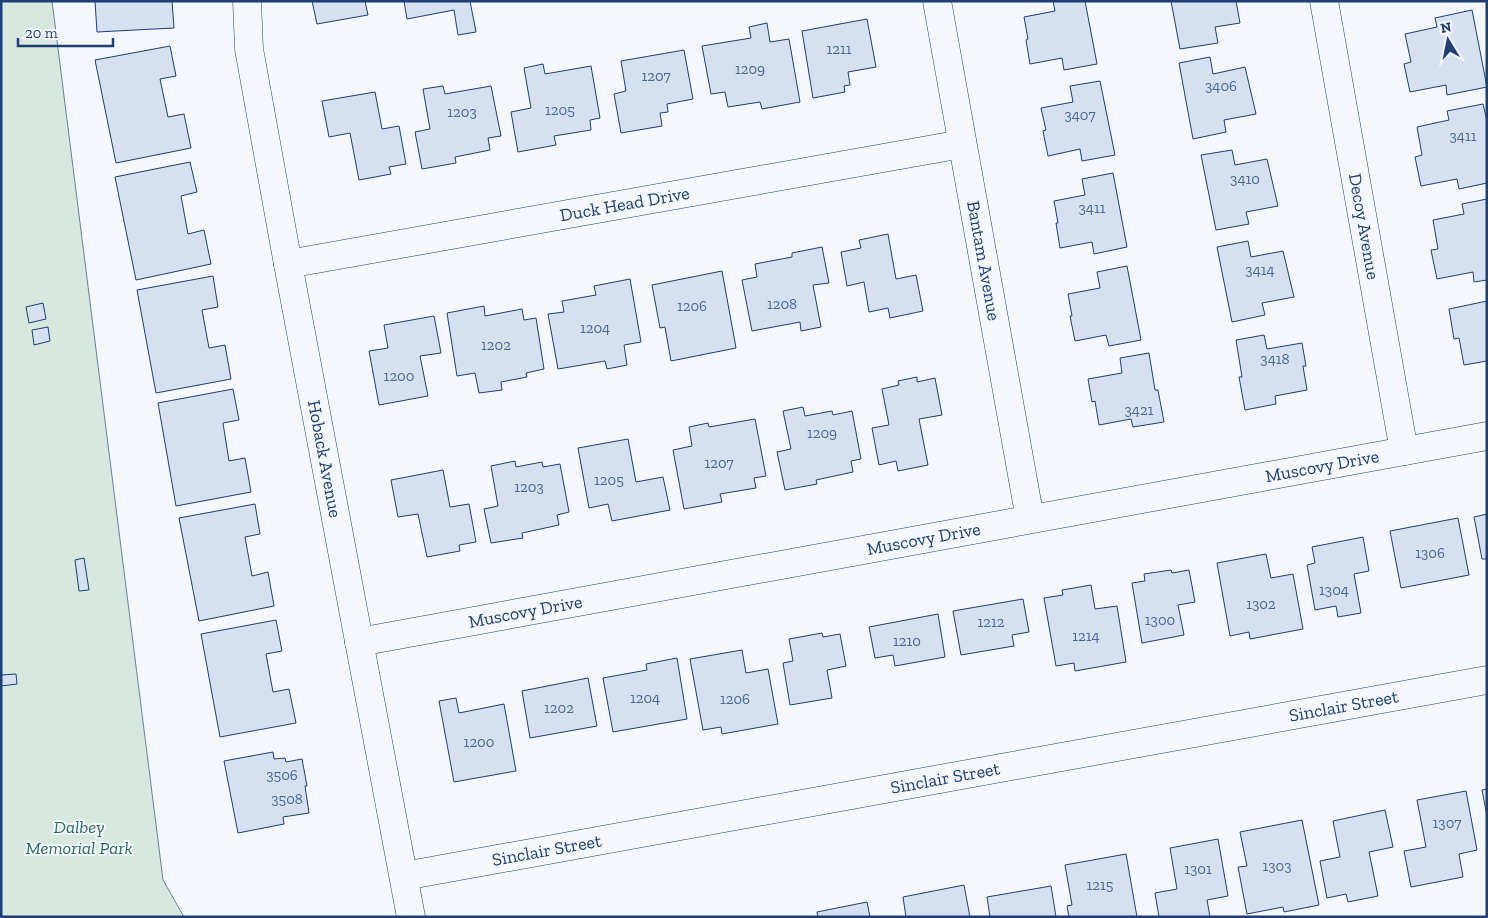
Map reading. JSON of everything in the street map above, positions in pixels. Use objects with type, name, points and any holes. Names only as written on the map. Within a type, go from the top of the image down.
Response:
[{"type":"street","name":"Hoback Avenue","points":[[247,1],[249,49],[411,917]]},
{"type":"street","name":"Bantam Avenue","points":[[937,1],[1030,519]]},
{"type":"street","name":"Decoy Avenue","points":[[1324,1],[1404,451]]},
{"type":"street","name":"Duck Head Drive","points":[[288,264],[962,144]]},
{"type":"street","name":"Muscovy Drive","points":[[359,642],[1487,436]]},
{"type":"street","name":"Sinclair Street","points":[[404,876],[1487,680]]},
{"type":"green space","name":"Dalbey Memorial Park","points":[[1,1],[52,1],[163,880],[184,917],[1,917]]},
{"type":"building","points":[[95,1],[172,1],[174,28],[97,32]]},
{"type":"building","points":[[312,1],[365,1],[368,15],[317,24]]},
{"type":"building","points":[[404,1],[470,1],[476,32],[458,35],[454,10],[407,19]]},
{"type":"building","points":[[1053,1],[1085,1],[1097,64],[1064,70],[1062,58],[1030,64],[1024,17],[1055,11]]},
{"type":"building","points":[[1171,1],[1236,1],[1240,23],[1215,27],[1218,43],[1180,49]]},
{"type":"building","points":[[1472,10],[1487,87],[1447,95],[1446,85],[1410,92],[1404,64],[1411,62],[1405,34],[1437,27],[1435,18]]},
{"type":"building","points":[[867,19],[876,67],[848,72],[850,85],[844,86],[845,92],[813,98],[802,31]]},
{"type":"building","points":[[767,23],[770,42],[789,39],[800,102],[762,109],[760,102],[728,107],[725,92],[711,94],[702,46],[751,38],[749,27]]},
{"type":"building","points":[[170,46],[176,76],[160,79],[168,117],[184,114],[191,148],[116,163],[95,60]]},
{"type":"building","points":[[684,50],[693,99],[667,104],[668,112],[660,113],[662,126],[621,133],[614,94],[626,91],[621,61]]},
{"type":"building","points":[[1210,57],[1213,74],[1245,67],[1256,114],[1224,120],[1226,132],[1193,139],[1179,63]]},
{"type":"building","points":[[543,64],[545,74],[591,66],[600,118],[590,120],[591,130],[554,136],[556,145],[518,152],[511,112],[531,108],[524,68]]},
{"type":"building","points":[[1100,81],[1115,155],[1082,161],[1080,149],[1048,156],[1043,131],[1046,130],[1041,108],[1073,102],[1070,86]]},
{"type":"building","points":[[443,86],[445,94],[491,86],[501,136],[488,138],[490,150],[455,157],[456,163],[422,169],[415,132],[430,129],[423,89]]},
{"type":"building","points":[[375,92],[382,129],[399,126],[406,164],[389,167],[391,174],[359,180],[350,133],[329,137],[322,101]]},
{"type":"building","points":[[1483,104],[1487,121],[1487,183],[1459,189],[1457,179],[1421,186],[1415,157],[1422,155],[1417,127],[1449,120],[1447,111]]},
{"type":"building","points":[[1232,150],[1235,165],[1267,159],[1278,206],[1246,212],[1249,224],[1216,230],[1201,155]]},
{"type":"building","points":[[190,162],[197,192],[181,196],[188,234],[204,230],[211,264],[136,280],[115,177]]},
{"type":"building","points":[[1113,173],[1127,247],[1094,254],[1092,242],[1060,248],[1054,201],[1085,195],[1082,179]]},
{"type":"building","points":[[1487,199],[1487,280],[1474,282],[1473,272],[1437,279],[1431,250],[1438,249],[1433,220],[1464,214],[1462,204]]},
{"type":"building","points":[[888,234],[896,279],[916,275],[923,311],[890,318],[888,308],[869,312],[864,282],[847,286],[841,252],[861,248],[859,240]]},
{"type":"building","points":[[1248,241],[1251,257],[1283,251],[1294,297],[1262,303],[1265,315],[1232,322],[1217,247]]},
{"type":"building","points":[[822,247],[829,283],[813,285],[821,327],[801,331],[800,322],[752,331],[742,280],[757,277],[755,264],[792,257],[792,253]]},
{"type":"building","points":[[1127,266],[1141,340],[1109,346],[1106,335],[1075,341],[1068,294],[1100,288],[1097,272]]},
{"type":"building","points":[[722,271],[736,348],[671,361],[665,327],[660,328],[652,285]]},
{"type":"building","points":[[213,276],[218,307],[202,310],[209,348],[225,345],[231,379],[156,393],[137,290]]},
{"type":"building","points":[[630,279],[641,342],[624,345],[627,365],[607,369],[605,361],[558,369],[548,314],[564,312],[562,301],[596,295],[594,286]]},
{"type":"building","points":[[1487,301],[1487,361],[1464,365],[1459,338],[1454,339],[1449,309]]},
{"type":"building","points":[[43,303],[46,319],[29,323],[26,307]]},
{"type":"building","points":[[484,306],[485,316],[522,309],[524,320],[536,318],[544,369],[526,373],[527,377],[501,382],[502,390],[479,393],[475,373],[457,376],[447,313]]},
{"type":"building","points":[[434,316],[441,353],[420,356],[428,396],[379,405],[369,351],[388,348],[384,325]]},
{"type":"building","points":[[48,327],[50,341],[34,345],[32,330]]},
{"type":"building","points":[[1264,335],[1267,349],[1302,343],[1306,366],[1303,366],[1307,390],[1275,396],[1276,404],[1245,410],[1239,377],[1242,377],[1236,340]]},
{"type":"building","points":[[1149,353],[1155,390],[1158,390],[1164,422],[1133,427],[1131,419],[1099,425],[1095,401],[1092,402],[1088,379],[1122,373],[1120,358]]},
{"type":"building","points":[[917,377],[917,382],[935,378],[942,415],[919,419],[928,465],[898,471],[896,461],[879,465],[872,428],[889,425],[882,389],[899,385],[898,381]]},
{"type":"building","points":[[233,389],[239,420],[223,423],[229,461],[245,458],[251,492],[176,506],[158,403]]},
{"type":"building","points":[[803,407],[805,416],[832,411],[833,415],[852,411],[861,459],[851,461],[853,472],[816,480],[817,484],[785,490],[777,452],[791,449],[783,411]]},
{"type":"building","points":[[755,419],[766,476],[754,478],[756,488],[720,494],[722,502],[684,509],[673,450],[692,446],[689,427],[708,423],[709,427]]},
{"type":"building","points":[[628,439],[636,482],[663,477],[670,510],[612,521],[608,504],[589,508],[578,448]]},
{"type":"building","points":[[515,461],[516,467],[542,462],[543,467],[560,464],[569,512],[557,515],[559,525],[522,533],[523,538],[491,543],[484,509],[498,506],[491,466]]},
{"type":"building","points":[[443,470],[450,507],[469,504],[476,542],[459,545],[460,551],[427,557],[418,514],[398,517],[391,480]]},
{"type":"building","points":[[255,504],[260,534],[245,537],[252,576],[268,572],[274,606],[199,621],[179,518]]},
{"type":"building","points":[[1487,514],[1487,559],[1482,559],[1474,517]]},
{"type":"building","points":[[1458,518],[1469,575],[1401,588],[1390,531]]},
{"type":"building","points":[[1363,537],[1369,571],[1354,574],[1361,613],[1338,617],[1336,606],[1315,610],[1307,565],[1315,563],[1312,547]]},
{"type":"building","points":[[1266,554],[1271,578],[1293,574],[1303,629],[1250,639],[1249,632],[1230,636],[1217,563]]},
{"type":"building","points":[[84,558],[89,590],[79,591],[75,560]]},
{"type":"building","points":[[1171,570],[1172,573],[1189,570],[1195,602],[1178,605],[1184,635],[1142,643],[1132,583],[1145,581],[1144,574]]},
{"type":"building","points":[[1091,585],[1095,609],[1117,606],[1126,662],[1075,671],[1074,663],[1056,666],[1044,598],[1063,595],[1062,590]]},
{"type":"building","points":[[1023,599],[1029,632],[1012,635],[1014,646],[961,655],[953,611]]},
{"type":"building","points":[[938,614],[945,657],[895,666],[893,655],[875,658],[869,627]]},
{"type":"building","points":[[276,620],[282,651],[266,654],[273,692],[289,689],[296,723],[220,737],[201,634]]},
{"type":"building","points":[[822,633],[823,637],[840,634],[846,666],[827,670],[832,698],[790,705],[783,663],[793,661],[789,639]]},
{"type":"building","points":[[742,650],[746,673],[768,669],[778,724],[722,734],[721,727],[703,730],[690,659]]},
{"type":"building","points":[[677,658],[687,719],[613,732],[603,678],[647,670],[646,664]]},
{"type":"building","points":[[16,674],[17,684],[1,686],[1,675]]},
{"type":"building","points":[[588,678],[597,726],[530,738],[522,691]]},
{"type":"building","points":[[456,698],[459,713],[504,704],[516,771],[454,782],[439,701]]},
{"type":"building","points":[[273,752],[274,759],[285,758],[286,762],[302,759],[309,813],[283,817],[284,824],[238,833],[224,761]]},
{"type":"building","points":[[1487,789],[1487,816],[1482,790]]},
{"type":"building","points":[[1466,791],[1477,850],[1459,854],[1463,877],[1411,887],[1404,851],[1426,847],[1417,800]]},
{"type":"building","points":[[1385,810],[1393,847],[1369,852],[1378,896],[1348,902],[1346,894],[1327,898],[1320,861],[1340,857],[1333,821]]},
{"type":"building","points":[[1302,820],[1319,905],[1284,912],[1283,907],[1247,914],[1238,867],[1247,866],[1240,832]]},
{"type":"building","points":[[1218,839],[1228,896],[1207,900],[1210,917],[1159,917],[1155,893],[1177,889],[1170,848]]},
{"type":"building","points":[[1126,854],[1137,917],[1069,917],[1067,906],[1072,905],[1065,865]]},
{"type":"building","points":[[964,885],[970,917],[906,917],[903,897]]},
{"type":"building","points":[[1051,886],[1056,917],[990,917],[987,897]]},
{"type":"building","points":[[867,902],[870,917],[818,917],[817,912]]}]
